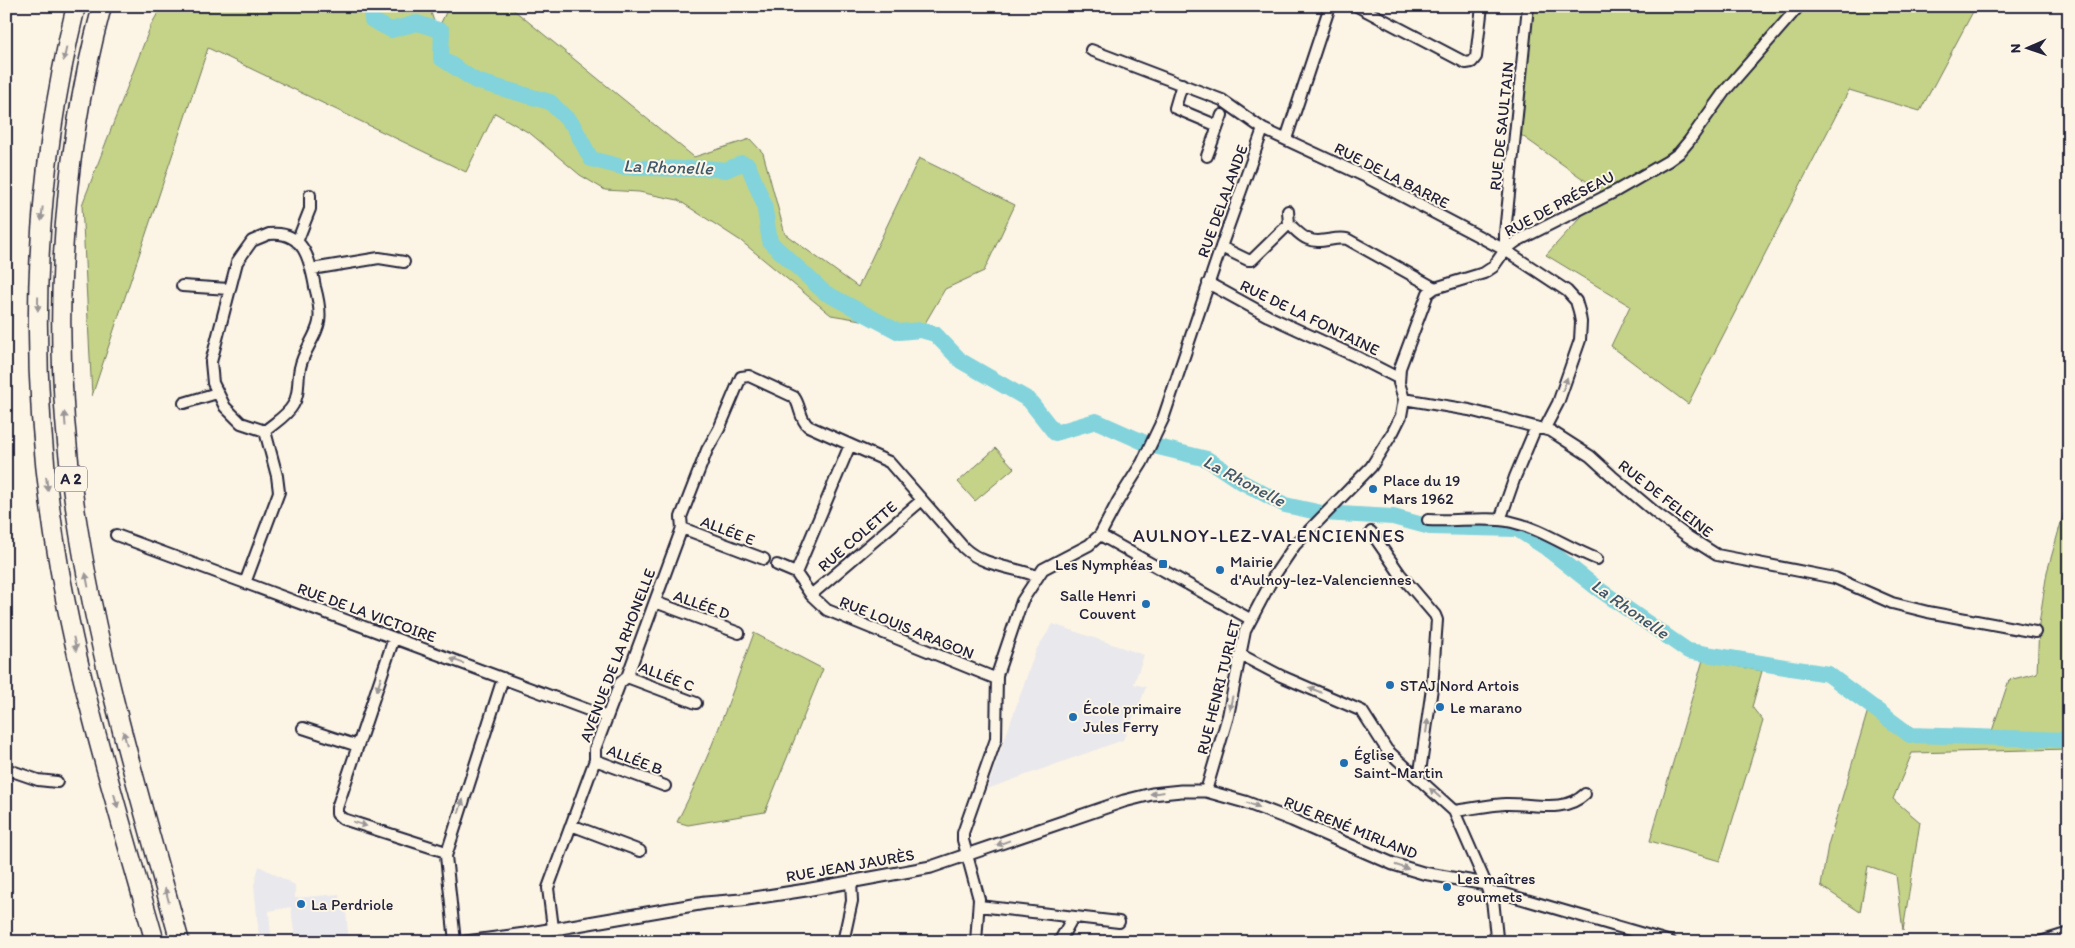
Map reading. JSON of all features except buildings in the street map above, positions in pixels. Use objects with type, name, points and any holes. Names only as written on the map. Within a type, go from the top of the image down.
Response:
[{"type":"highway","name":"A 2","points":[[76,6],[54,119],[41,222],[37,326],[41,429],[54,532],[73,634],[154,942]]},
{"type":"highway","name":"A 2","points":[[102,6],[80,111],[67,211],[62,294],[62,362],[65,413],[78,530],[101,646],[180,942]]},
{"type":"street","points":[[1286,139],[1330,6]]},
{"type":"street","points":[[1356,6],[1461,61],[1472,62],[1477,54],[1482,6]]},
{"type":"street","name":"RUE DE SAULTAIN","points":[[1505,250],[1506,223],[1528,6]]},
{"type":"street","name":"RUE DE PRÉSEAU","points":[[1435,288],[1484,273],[1493,267],[1505,250],[1523,238],[1616,191],[1673,157],[1689,141],[1724,92],[1799,6]]},
{"type":"street","name":"RUE DE LA BARRE","points":[[1091,50],[1227,103],[1263,129],[1366,177],[1505,250],[1564,288],[1574,298],[1581,322],[1580,340],[1558,403],[1541,428],[1515,477],[1500,520]]},
{"type":"street","points":[[1182,84],[1175,108],[1218,126]]},
{"type":"street","points":[[1207,156],[1222,115]]},
{"type":"street","name":"RUE DELALANDE","points":[[1100,535],[1147,454],[1168,406],[1208,283],[1263,129]]},
{"type":"street","points":[[298,242],[310,209],[310,195]]},
{"type":"street","points":[[1288,212],[1289,224],[1304,237],[1315,241],[1335,238],[1347,239],[1435,288],[1427,296],[1401,363],[1398,378],[1404,399]]},
{"type":"street","points":[[1221,247],[1248,260],[1252,260],[1289,224]]},
{"type":"street","points":[[277,234],[298,242],[306,252],[312,269],[319,310],[318,326],[300,364],[295,402],[288,413],[264,431],[245,425],[237,420],[225,407],[217,393],[212,378],[211,357],[238,259],[252,242],[261,236],[277,234]]},
{"type":"street","points":[[312,269],[379,258],[404,262]]},
{"type":"street","name":"RUE DE LA FONTAINE","points":[[1208,283],[1268,316],[1398,378]]},
{"type":"street","points":[[182,286],[229,290]]},
{"type":"street","name":"AVENUE DE LA RHONELLE","points":[[553,928],[548,888],[595,760],[595,749],[620,682],[626,677],[655,602],[682,528],[681,517],[695,480],[709,446],[720,429],[738,381],[741,377],[749,376],[794,397],[798,402],[803,422],[850,445]]},
{"type":"street","points":[[184,403],[217,393]]},
{"type":"street","name":"RUE DE FELEINE","points":[[1404,399],[1470,410],[1541,428],[1560,436],[1590,456],[1651,509],[1713,553],[1834,578],[1871,595],[1914,609],[2034,632]]},
{"type":"street","name":"RUE HENRI TURLET","points":[[1206,791],[1227,722],[1250,619],[1281,564],[1298,540],[1380,455],[1399,421],[1404,399]]},
{"type":"street","points":[[245,583],[279,492],[277,476],[264,431]]},
{"type":"street","points":[[776,565],[796,572],[850,445],[889,462],[972,554],[1001,566],[1037,576]]},
{"type":"street","name":"RUE COLETTE","points":[[811,595],[922,500]]},
{"type":"street","points":[[1428,520],[1500,520],[1514,522],[1541,532],[1597,559]]},
{"type":"street","name":"ALLÉE E","points":[[682,528],[764,559]]},
{"type":"street","points":[[1371,532],[1400,574],[1436,617],[1433,682],[1419,779]]},
{"type":"street","name":"RUE DE LA VICTOIRE","points":[[116,535],[607,717]]},
{"type":"street","points":[[976,942],[979,906],[977,889],[967,856],[963,832],[996,739],[998,669],[1022,601],[1037,576],[1046,566],[1089,545],[1100,535],[1250,619]]},
{"type":"street","name":"RUE LOUIS ARAGON","points":[[796,572],[811,595],[830,612],[997,679]]},
{"type":"street","name":"ALLÉE D","points":[[655,602],[739,633]]},
{"type":"street","points":[[394,638],[337,808],[338,816],[446,852]]},
{"type":"street","points":[[1241,655],[1281,676],[1360,709],[1387,750],[1454,811],[1488,889],[1497,942]]},
{"type":"street","name":"ALLÉE C","points":[[626,677],[696,703]]},
{"type":"street","points":[[455,942],[446,852],[503,678]]},
{"type":"street","points":[[303,728],[358,746]]},
{"type":"street","name":"ALLÉE B","points":[[595,760],[665,786]]},
{"type":"street","points":[[6,770],[38,780],[58,782]]},
{"type":"street","name":"RUE JEAN JAURÈS","points":[[466,942],[931,867],[1131,799],[1160,793],[1206,791]]},
{"type":"street","name":"RUE RENÉ MIRLAND","points":[[1206,791],[1252,804],[1401,867],[1488,889],[1671,942]]},
{"type":"street","points":[[1454,811],[1505,804],[1558,806],[1579,799],[1586,794]]},
{"type":"street","points":[[571,825],[640,851]]},
{"type":"street","points":[[844,942],[852,901],[851,881]]},
{"type":"street","points":[[979,906],[1119,922]]},
{"type":"street","points":[[1059,942],[1073,917]]},
{"type":"street","points":[[2040,942],[2069,933]]},
{"type":"shaded area","name":"École primaire Jules Ferry","points":[[1053,624],[1144,655],[1134,684],[1146,687],[1139,706],[1123,740],[987,789],[1036,650]]},
{"type":"shaded area","name":"La Perdriole","points":[[259,866],[295,885],[295,898],[339,894],[340,901],[345,901],[349,942],[295,942],[291,907],[269,911],[271,936],[259,937],[254,885]]},
{"type":"green space","points":[[162,6],[429,6],[437,31],[449,6],[509,6],[694,157],[750,139],[763,153],[785,234],[858,287],[919,158],[1015,205],[984,271],[945,289],[921,330],[831,315],[741,241],[678,200],[639,192],[605,190],[580,175],[531,134],[495,113],[466,172],[208,48],[92,396],[82,205],[151,25]]},
{"type":"green space","points":[[1533,6],[1976,6],[1920,111],[1849,90],[1688,404],[1611,346],[1630,306],[1546,255],[1603,193],[1518,133]]},
{"type":"green space","points":[[996,448],[1014,468],[975,501],[958,482]]},
{"type":"green space","points":[[2069,501],[2069,749],[1912,753],[1893,799],[1920,822],[1903,931],[1896,875],[1868,866],[1860,912],[1821,886],[1828,845],[1871,700],[1916,730],[1991,734],[2009,680],[2037,673],[2039,624],[2047,572],[2066,505]]},
{"type":"green space","points":[[754,633],[823,669],[765,812],[688,825],[677,822],[709,752]]},
{"type":"green space","points":[[1703,660],[1762,671],[1752,707],[1763,721],[1720,861],[1650,841]]},
{"type":"waterway","name":"La Rhonelle","points":[[371,6],[372,20],[391,30],[417,23],[442,31],[441,58],[476,81],[550,102],[573,125],[591,159],[622,167],[726,170],[742,163],[748,165],[764,204],[770,242],[824,292],[899,332],[921,330],[935,334],[961,361],[1029,400],[1055,433],[1096,421],[1150,445],[1207,459],[1240,481],[1285,505],[1322,513],[1393,517],[1430,527],[1517,529],[1545,547],[1597,588],[1688,651],[1828,674],[1910,735],[2069,740]]},
{"type":"place","name":"Place du 19 Mars 1962","points":[[1373,489]]},
{"type":"place","name":"Les Nymphéas","points":[[1163,564]]},
{"type":"place","name":"Mairie d'Aulnoy-lez-Valenciennes","points":[[1220,570]]},
{"type":"place","name":"Salle Henri Couvent","points":[[1146,604]]},
{"type":"place","name":"STAJ Nord Artois","points":[[1390,685]]},
{"type":"place","name":"Le marano","points":[[1440,707]]},
{"type":"place","name":"École primaire Jules Ferry","points":[[1073,717]]},
{"type":"place","name":"Église Saint-Martin","points":[[1344,763]]},
{"type":"place","name":"Les maîtres gourmets","points":[[1447,887]]},
{"type":"place","name":"La Perdriole","points":[[301,904]]},
{"type":"district","name":"AULNOY-LEZ-VALENCIENNES","points":[[1269,535]]}]
